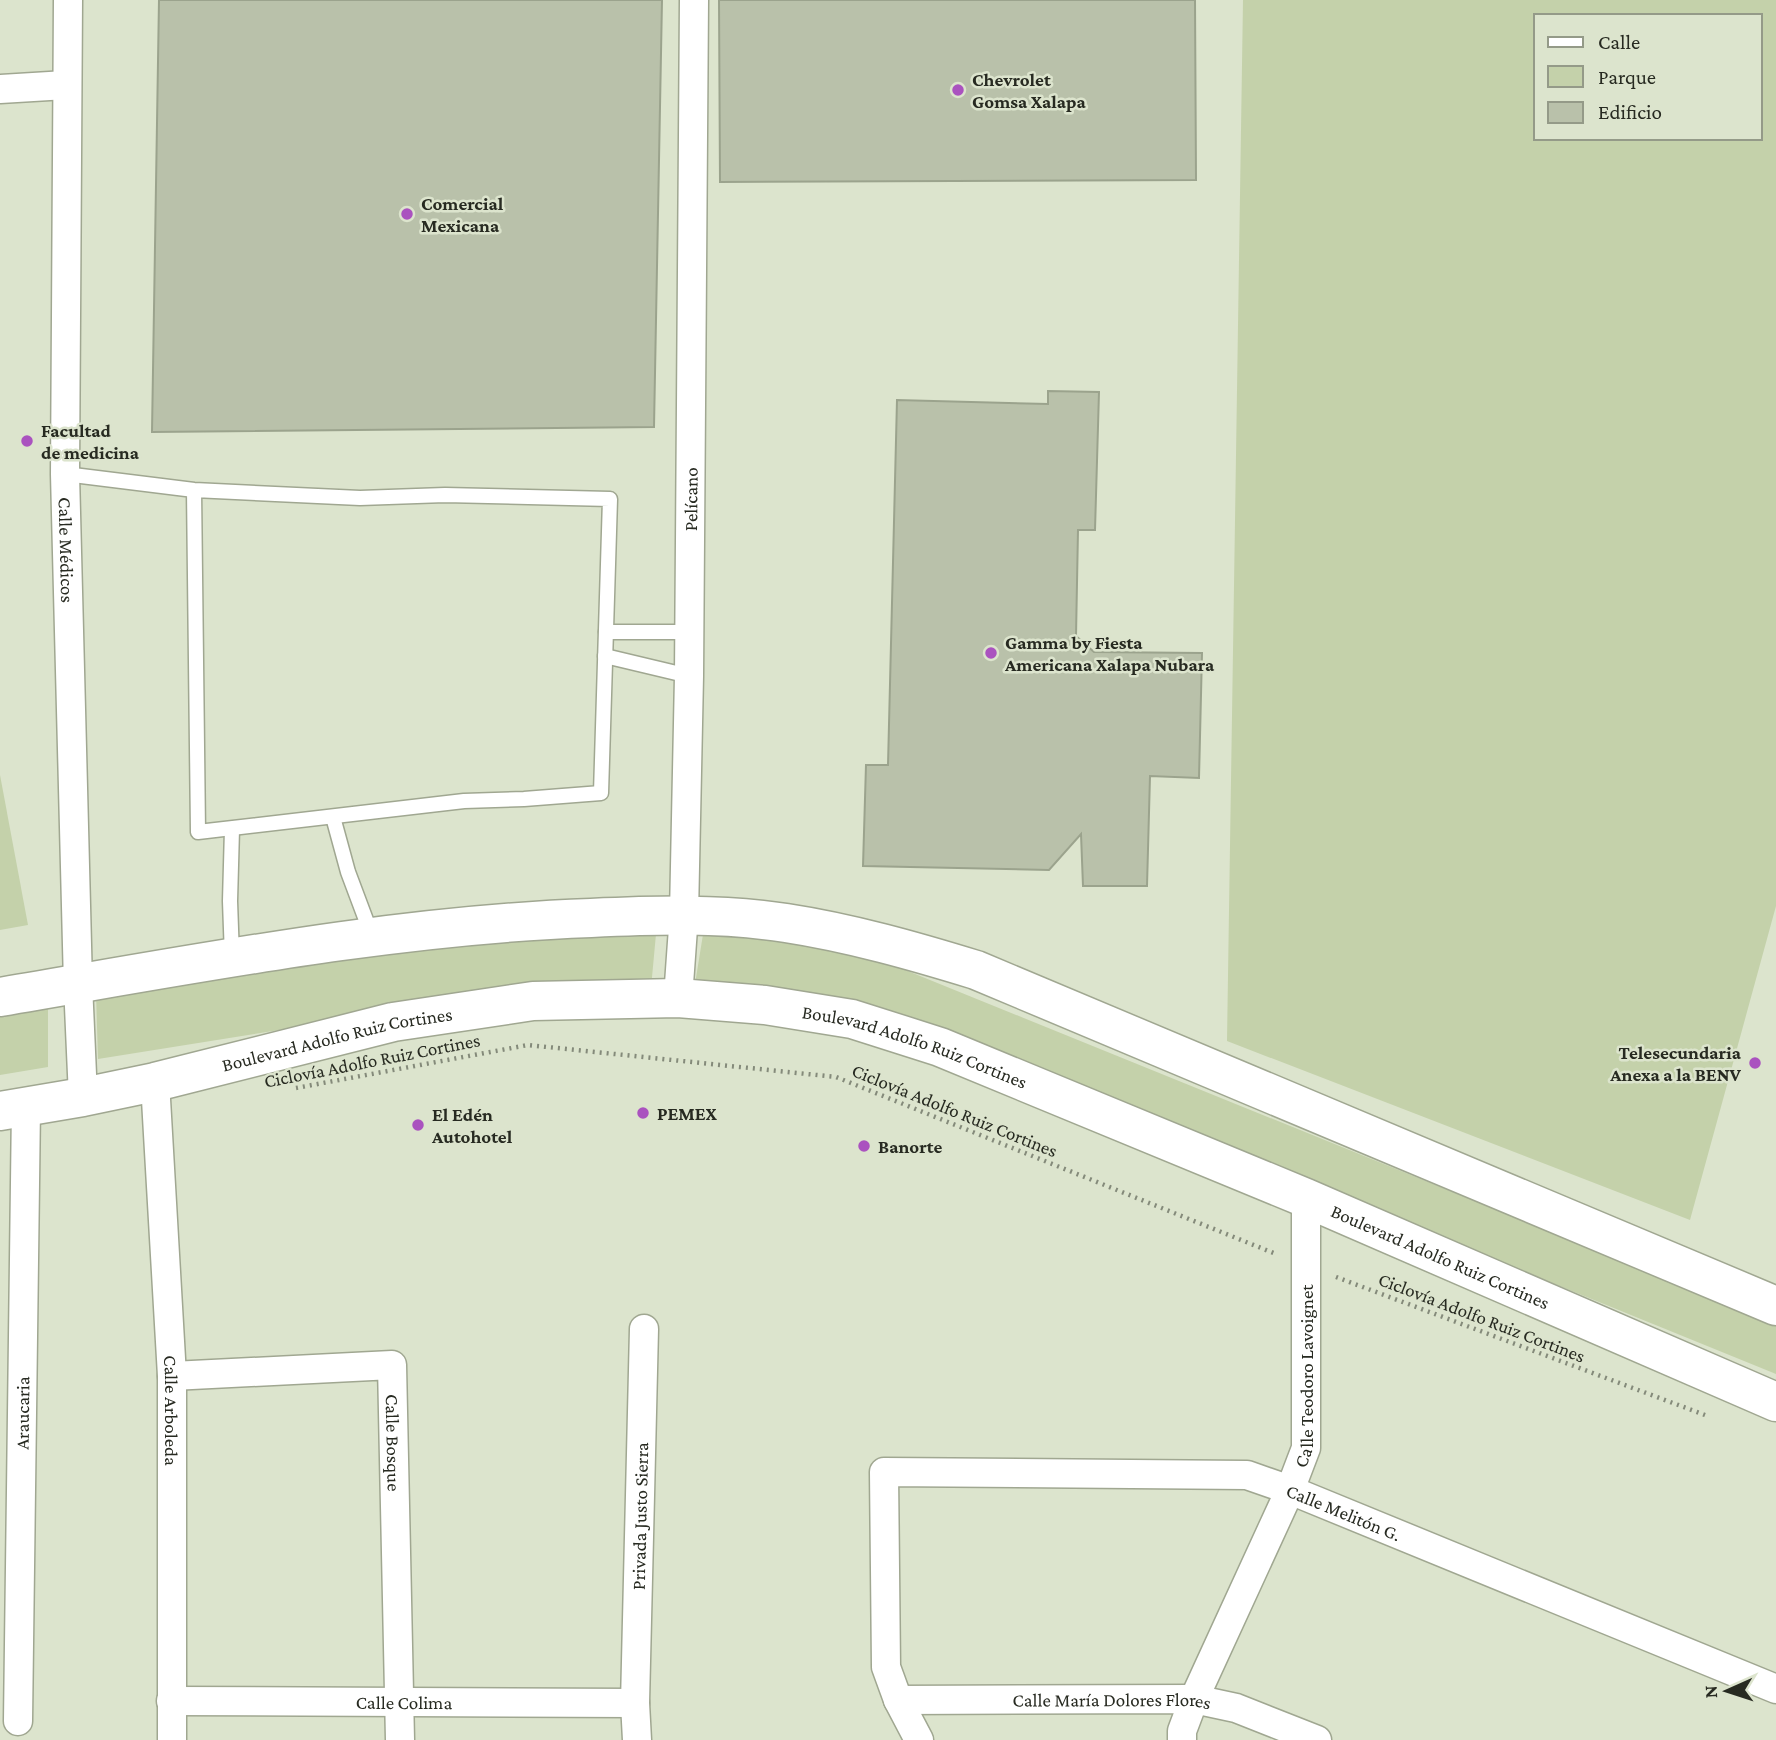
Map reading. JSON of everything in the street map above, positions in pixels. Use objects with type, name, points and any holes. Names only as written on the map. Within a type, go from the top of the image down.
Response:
[{"type":"main road","points":[[0,998],[372,937],[527,920],[684,914],[785,923],[890,944],[976,970],[1776,1306]]},
{"type":"main road","name":"Boulevard Adolfo Ruiz Cortines","points":[[13,1108],[155,1082],[393,1022],[533,1001],[678,998],[765,1005],[852,1019],[940,1047],[1306,1198],[1776,1402]]},
{"type":"street","name":"Calle Médicos","points":[[68,0],[65,474],[83,1097]]},
{"type":"street","name":"Pelícano","points":[[678,998],[684,914],[690,632],[694,0]]},
{"type":"street","points":[[0,89],[66,85]]},
{"type":"street","name":"Calle Arboleda","points":[[155,1082],[172,1376],[172,1740]]},
{"type":"street","name":"Araucaria","points":[[13,1108],[18,1721]]},
{"type":"street","name":"Calle Teodoro Lavoignet","points":[[1182,1740],[1182,1731],[1194,1699],[1290,1490],[1306,1448],[1306,1198]]},
{"type":"street","name":"Privada Justo Sierra","points":[[637,1740],[635,1703],[644,1329]]},
{"type":"street","name":"Calle Bosque","points":[[172,1376],[392,1365],[400,1740]]},
{"type":"street","name":"Calle Melitón G.","points":[[898,1700],[886,1667],[884,1472],[1247,1475],[1290,1490],[1776,1689]]},
{"type":"street","name":"Calle María Dolores Flores","points":[[898,1700],[1194,1699],[1236,1708],[1317,1740]]},
{"type":"street","points":[[898,1700],[919,1740]]},
{"type":"street","name":"Calle Colima","points":[[171,1701],[635,1703]]},
{"type":"lane","points":[[65,474],[194,490],[360,498],[445,495],[610,499],[601,793],[464,801],[198,832],[194,490]]},
{"type":"lane","points":[[606,632],[690,632]]},
{"type":"lane","points":[[605,656],[689,676]]},
{"type":"lane","points":[[333,817],[348,872],[372,937]]},
{"type":"lane","points":[[232,830],[232,958]]},
{"type":"path","name":"Ciclovía Adolfo Ruiz Cortines","points":[[294,1089],[528,1045],[836,1077],[1306,1266],[1711,1418]]},
{"type":"green space","points":[[1243,0],[1776,0],[1776,906],[1690,1220],[1227,1041]]},
{"type":"green space","points":[[0,775],[28,925],[0,930]]},
{"type":"green space","points":[[705,922],[893,965],[1776,1323],[1776,1374],[881,1010],[695,984]]},
{"type":"green space","points":[[495,930],[656,934],[651,988],[505,994],[98,1059],[96,993]]},
{"type":"green space","points":[[48,1002],[48,1067],[0,1075],[0,1010]]},
{"type":"building","name":"Comercial Mexicana","points":[[159,0],[662,0],[654,427],[152,432]]},
{"type":"building","name":"Chevrolet Gomsa Xalapa","points":[[719,0],[1195,0],[1196,180],[720,182]]},
{"type":"building","points":[[1048,391],[1099,392],[1095,530],[1078,530],[1076,636],[1094,652],[1202,653],[1199,778],[1150,776],[1147,886],[1083,886],[1081,834],[1049,870],[863,866],[866,765],[888,765],[897,400],[1048,404]]},
{"type":"place","name":"Chevrolet Gomsa Xalapa","points":[[958,90]]},
{"type":"place","name":"Comercial Mexicana","points":[[407,214]]},
{"type":"place","name":"Facultad de medicina","points":[[27,441]]},
{"type":"place","name":"Gamma by Fiesta Americana Xalapa Nubara","points":[[991,653]]},
{"type":"place","name":"Telesecundaria Anexa a la BENV","points":[[1755,1063]]},
{"type":"place","name":"PEMEX","points":[[643,1113]]},
{"type":"place","name":"El Edén Autohotel","points":[[418,1125]]},
{"type":"place","name":"Banorte","points":[[864,1146]]}]
